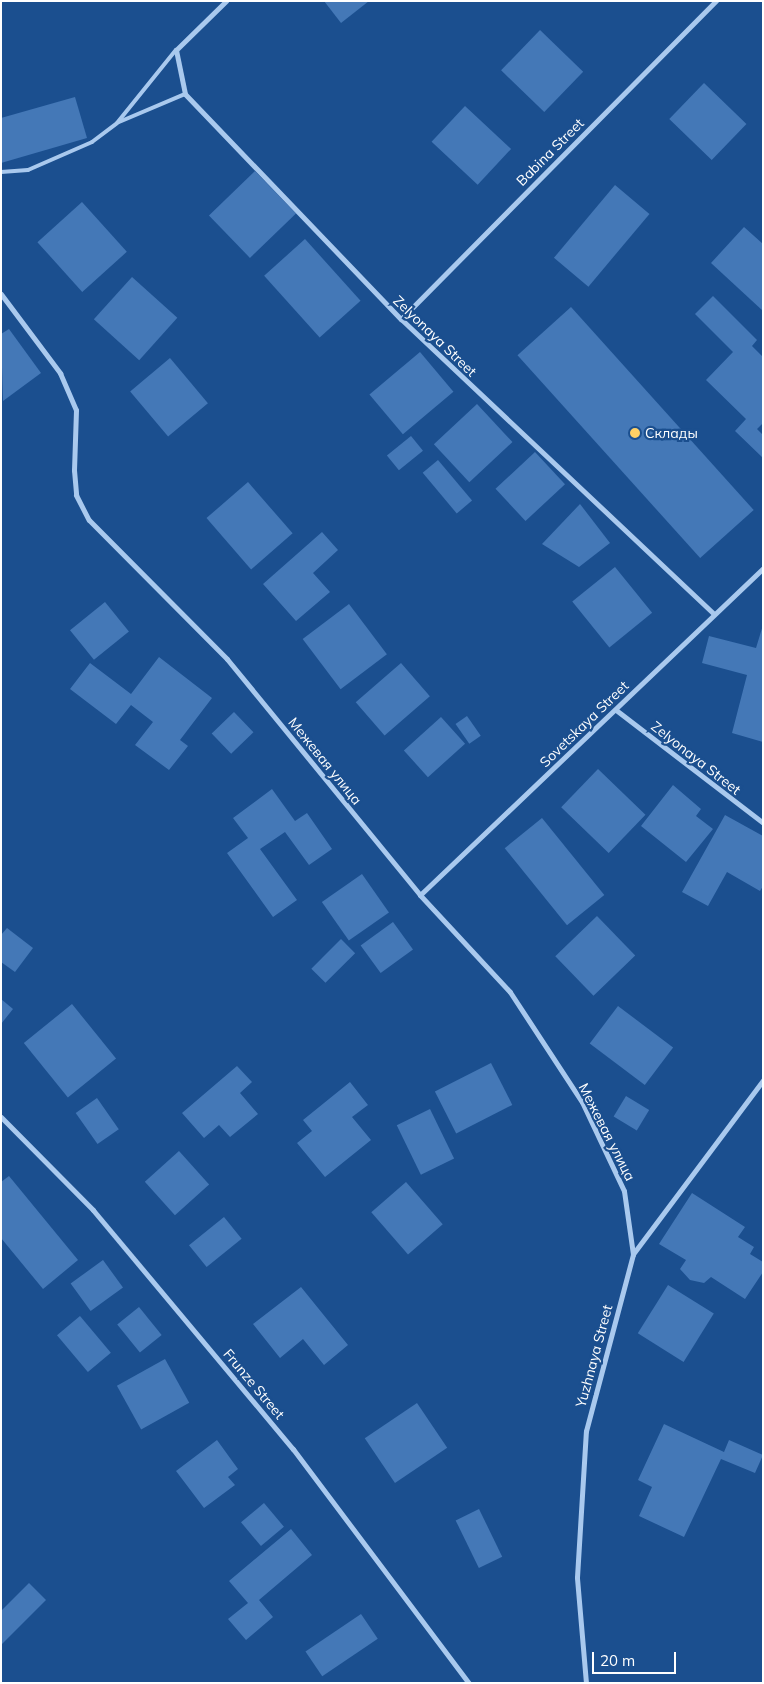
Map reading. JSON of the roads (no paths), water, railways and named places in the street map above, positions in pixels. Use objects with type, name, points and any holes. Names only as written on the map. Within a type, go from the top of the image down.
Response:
[{"type":"street","points":[[185,94],[176,50],[226,1]]},
{"type":"street","name":"Babina Street","points":[[401,319],[716,1]]},
{"type":"street","name":"Zelyonaya Street","points":[[185,94],[401,319],[713,613]]},
{"type":"street","name":"Межевая улица","points":[[1,294],[60,373],[76,410],[74,470],[76,495],[89,520],[227,659],[420,895],[510,992],[582,1102],[624,1191],[633,1254]]},
{"type":"street","name":"Sovetskaya Street","points":[[420,895],[616,710],[713,613],[763,568]]},
{"type":"street","name":"Zelyonaya Street","points":[[616,710],[763,823]]},
{"type":"street","name":"Yuzhnaya Street","points":[[586,1683],[577,1577],[586,1431],[633,1254],[763,1080]]},
{"type":"street","name":"Frunze Street","points":[[1,1117],[93,1210],[293,1449],[469,1683]]},
{"type":"lane","points":[[1,172],[28,170],[92,142],[117,123],[176,50]]},
{"type":"lane","points":[[117,123],[185,94]]},
{"type":"place","name":"Склады","points":[[635,433]]}]
